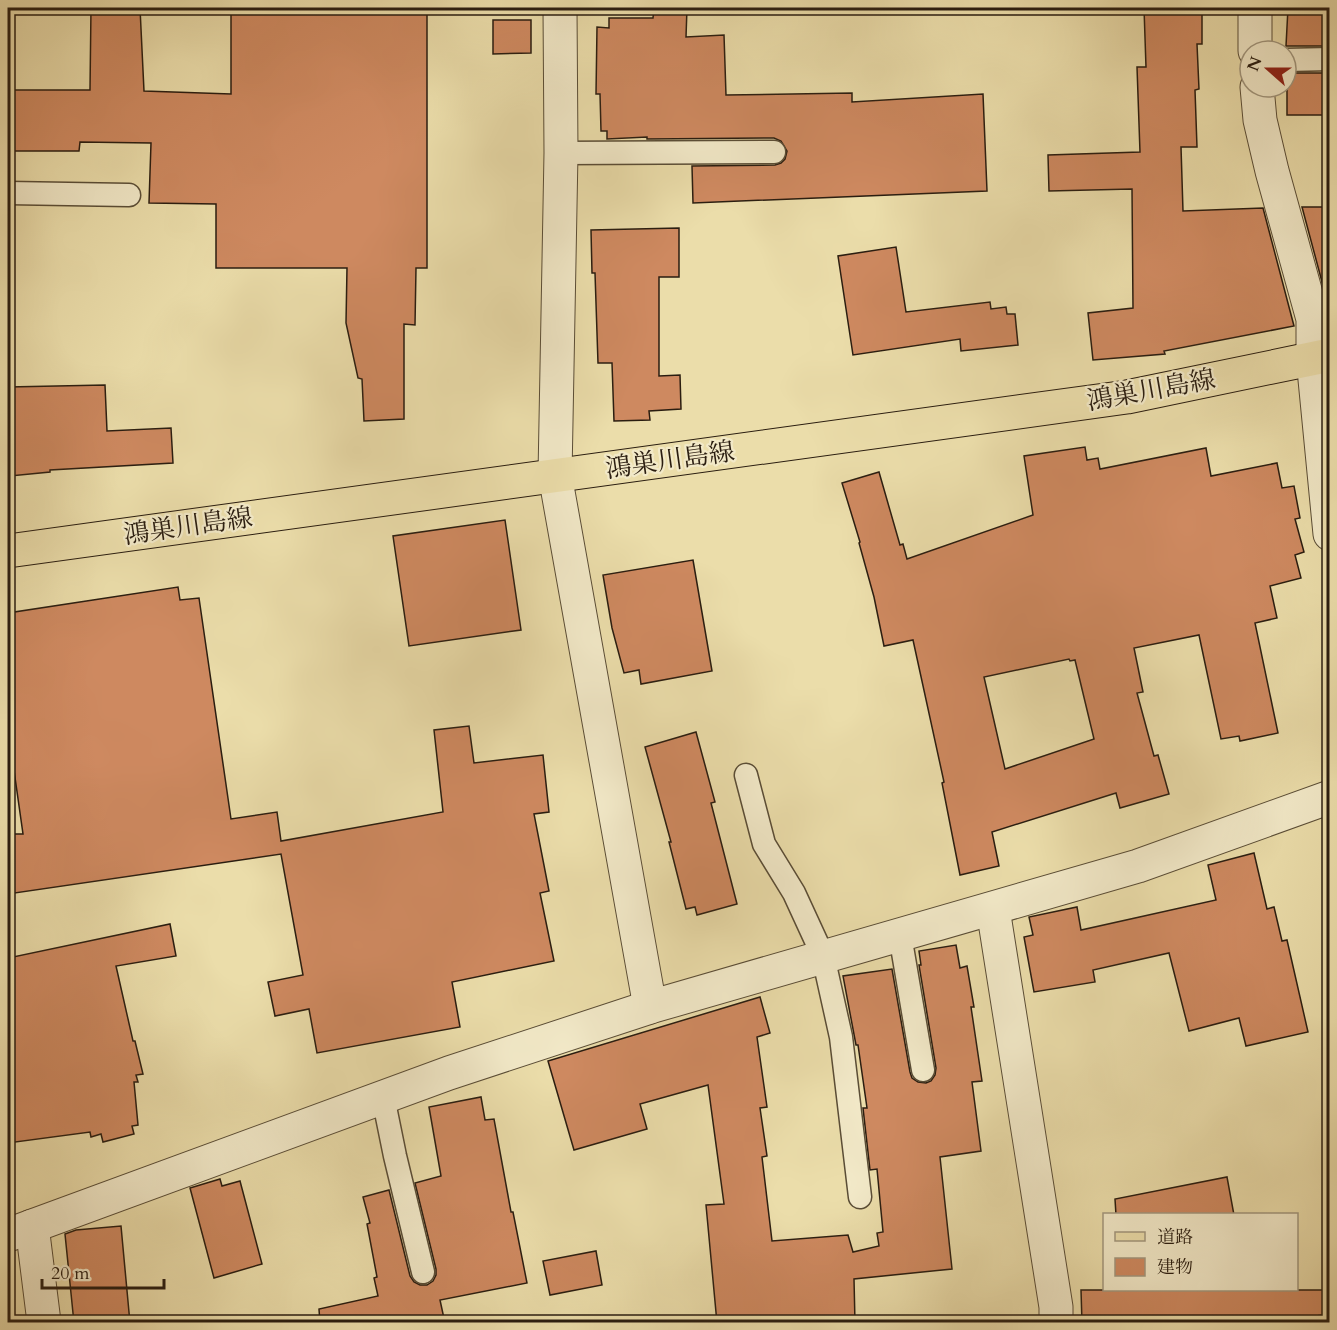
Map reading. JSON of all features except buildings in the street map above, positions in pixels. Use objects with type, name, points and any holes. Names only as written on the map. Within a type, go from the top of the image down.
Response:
[{"type":"main road","name":"鴻巣川島線","points":[[8,551],[1127,396],[1321,357]]},
{"type":"street","points":[[560,8],[561,153],[555,475],[650,1007]]},
{"type":"street","points":[[1255,8],[1255,39]]},
{"type":"street","points":[[1258,99],[1260,120],[1272,171],[1313,319],[1321,357],[1329,534]]},
{"type":"street","points":[[44,1323],[20,1230],[383,1097],[650,1007],[1138,866],[1329,796]]},
{"type":"street","points":[[993,909],[1056,1308],[1056,1323]]},
{"type":"lane","points":[[1298,60],[1329,59]]},
{"type":"lane","points":[[561,153],[774,152]]},
{"type":"lane","points":[[8,193],[129,195]]},
{"type":"lane","points":[[746,774],[764,844],[794,893],[823,956],[841,1037],[860,1197]]},
{"type":"lane","points":[[900,935],[923,1070]]},
{"type":"lane","points":[[383,1097],[423,1272]]}]
